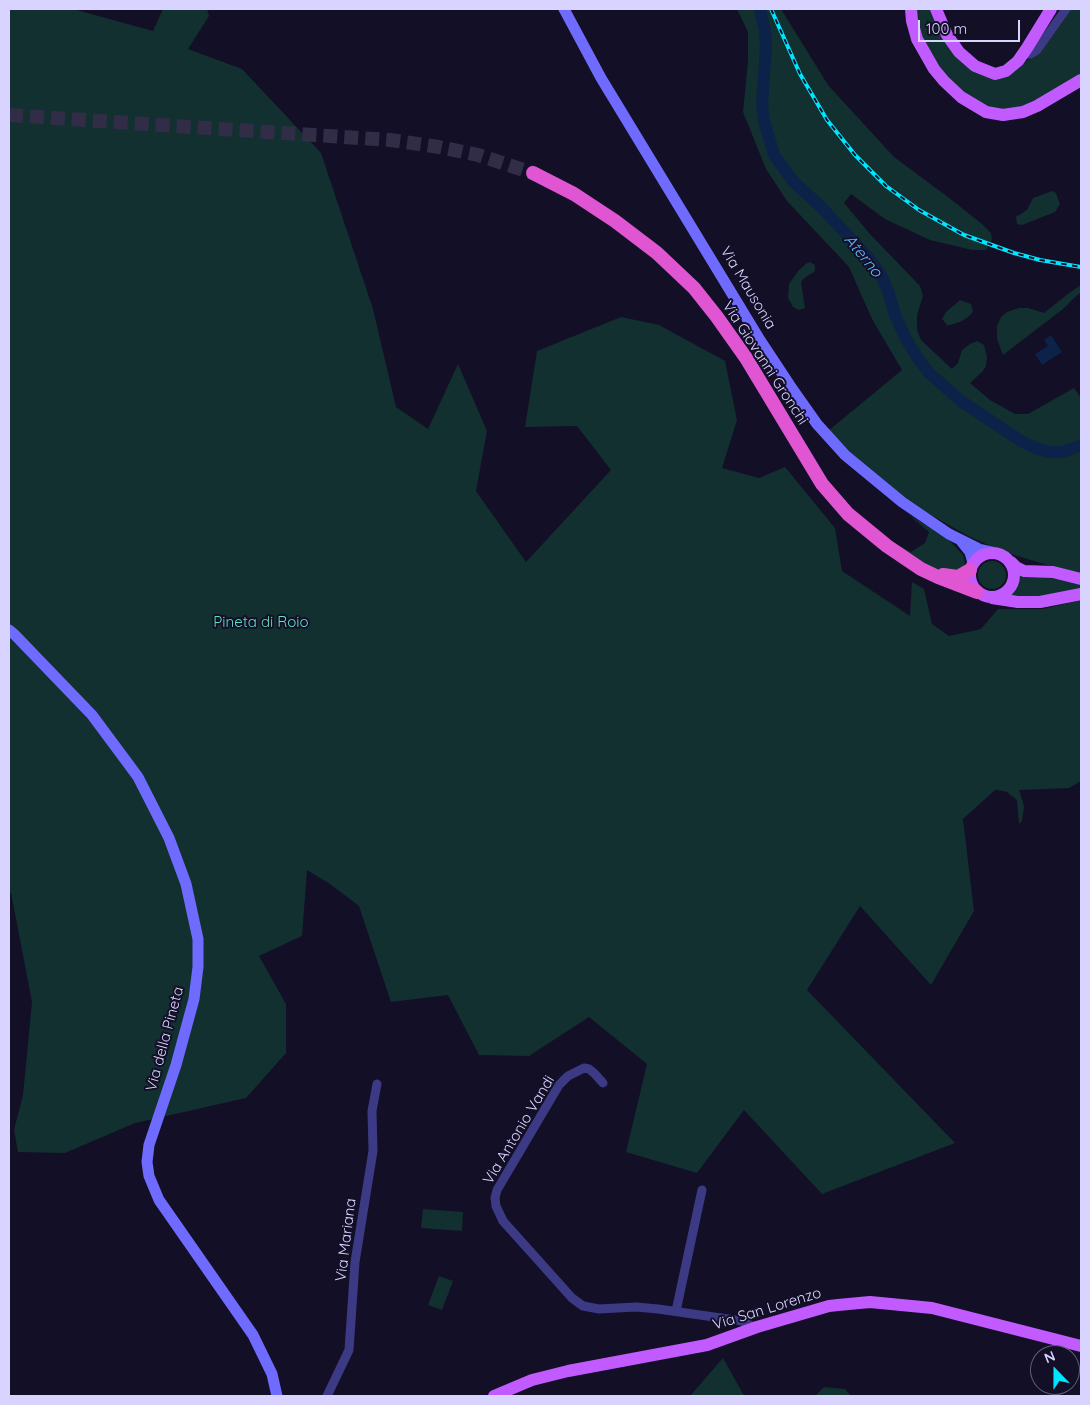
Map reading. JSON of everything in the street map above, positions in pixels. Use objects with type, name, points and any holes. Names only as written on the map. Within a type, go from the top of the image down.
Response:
[{"type":"highway","name":"Via Giovanni Gronchi","points":[[533,174],[560,186],[603,212],[642,240],[683,277],[717,317],[746,358],[826,490],[860,524],[902,556],[938,578],[982,594]]},
{"type":"highway","name":"Via Giovanni Gronchi","points":[[902,556],[930,571],[949,576],[961,576],[971,567]]},
{"type":"main road","name":"Via Mausonia","points":[[564,9],[588,56],[632,129],[760,340],[805,407],[833,442],[858,467],[902,502],[957,538],[982,551],[992,552]]},
{"type":"main road","points":[[911,9],[915,34],[924,54],[934,69],[961,97],[986,112],[1003,115],[1023,112],[1037,106],[1081,80]]},
{"type":"main road","points":[[936,9],[954,46],[970,62],[992,74],[1001,74],[1013,66],[1031,42],[1050,9]]},
{"type":"main road","points":[[1031,42],[1040,9]]},
{"type":"main road","name":"Via Mausonia","points":[[957,538],[968,548],[971,567]]},
{"type":"main road","points":[[1081,579],[1053,572],[1024,571],[1002,555],[992,552],[981,555],[971,567],[971,582],[982,594],[1004,600],[1040,602],[1081,594]]},
{"type":"main road","points":[[982,594],[1000,596],[1010,587],[1014,575],[1010,562]]},
{"type":"main road","name":"Via della Pineta","points":[[9,630],[92,715],[138,776],[169,838],[186,884],[198,939],[198,967],[194,999],[176,1065],[149,1145],[147,1162],[149,1176],[159,1200],[253,1335],[269,1367],[276,1394]]},
{"type":"main road","name":"Via San Lorenzo","points":[[494,1396],[532,1380],[707,1345],[752,1329],[829,1306],[870,1302],[932,1308],[1081,1346]]},
{"type":"street","points":[[1023,54],[1030,54],[1037,50],[1066,9]]},
{"type":"street","name":"Via Antonio Vandi","points":[[603,1083],[589,1069],[584,1068],[563,1080],[501,1182],[495,1198],[496,1206],[503,1221],[577,1302],[583,1306],[599,1309],[636,1307],[676,1312],[742,1321],[750,1325],[752,1329]]},
{"type":"street","name":"Via Mariana","points":[[327,1396],[349,1350],[355,1262],[373,1151],[372,1111],[377,1084]]},
{"type":"street","points":[[676,1312],[702,1190]]},
{"type":"green space","name":"Pineta di Roio","points":[[9,9],[73,9],[153,31],[163,9],[207,9],[209,16],[188,49],[242,69],[321,153],[373,309],[396,407],[428,429],[458,364],[487,431],[476,491],[526,562],[611,470],[577,426],[525,427],[537,351],[621,317],[659,325],[725,361],[737,420],[722,468],[759,478],[785,467],[835,528],[842,571],[910,616],[912,582],[924,589],[932,624],[949,636],[981,629],[998,609],[1043,609],[1081,600],[1081,781],[1069,788],[1019,790],[1024,806],[1022,821],[1019,824],[1017,800],[1007,792],[998,790],[995,790],[963,819],[974,911],[931,985],[860,906],[807,990],[955,1143],[822,1194],[744,1110],[697,1173],[626,1152],[647,1064],[589,1017],[529,1056],[479,1055],[448,995],[391,1002],[359,906],[330,884],[307,870],[302,936],[259,956],[286,1004],[286,1053],[246,1098],[135,1123],[65,1153],[18,1152],[14,1130],[23,1095],[32,1002],[11,893],[9,892]]},
{"type":"green space","points":[[737,9],[781,9],[828,85],[894,157],[948,197],[991,233],[992,239],[986,250],[972,250],[930,240],[885,219],[851,194],[844,203],[870,234],[920,286],[923,296],[917,315],[917,330],[921,340],[952,369],[958,363],[962,350],[977,341],[984,345],[987,357],[986,366],[970,383],[990,400],[1015,414],[1028,414],[1074,388],[1081,398],[1081,575],[1004,552],[968,536],[924,511],[859,462],[828,431],[902,370],[872,319],[849,267],[787,201],[766,169],[743,112],[748,61],[748,32]]},
{"type":"green space","points":[[915,9],[931,9],[965,62],[1014,72],[1043,47],[1070,9],[1081,9],[1081,76],[1034,103],[1005,111],[987,107],[958,88],[937,64],[920,34]]},
{"type":"green space","points":[[1052,191],[1056,193],[1060,204],[1055,212],[1022,225],[1017,224],[1016,217],[1027,210],[1033,198]]},
{"type":"green space","points":[[810,262],[815,265],[815,269],[814,272],[801,282],[805,308],[799,310],[793,307],[788,298],[789,284],[798,271]]},
{"type":"green space","points":[[1081,285],[1081,293],[1003,355],[997,339],[997,326],[1001,317],[1007,312],[1019,308],[1028,308],[1044,313]]},
{"type":"green space","points":[[960,300],[971,304],[973,312],[962,321],[947,325],[942,319],[946,312]]},
{"type":"green space","points":[[909,515],[951,542],[963,555],[964,567],[951,574],[923,565],[893,542],[911,552],[925,543],[929,532]]},
{"type":"green space","points":[[992,561],[1002,565],[1006,575],[1002,585],[992,589],[982,585],[978,575],[982,565]]},
{"type":"green space","points":[[1017,574],[1081,581],[1081,590],[1062,595],[1027,597],[1008,594],[1014,587]]},
{"type":"green space","points":[[423,1209],[463,1212],[462,1231],[421,1228]]},
{"type":"green space","points":[[439,1276],[453,1281],[442,1310],[428,1305]]},
{"type":"green space","points":[[723,1358],[743,1394],[747,1396],[690,1396]]},
{"type":"green space","points":[[824,1387],[845,1389],[851,1396],[815,1396]]},
{"type":"water","points":[[1051,335],[1062,352],[1042,365],[1035,354],[1048,346],[1044,340]]},
{"type":"waterway","name":"Aterno","points":[[760,9],[766,46],[762,103],[764,121],[774,155],[793,181],[822,208],[868,257],[880,273],[895,315],[917,357],[929,373],[961,401],[1021,441],[1049,452],[1063,452],[1081,445]]},
{"type":"tunnel","points":[[9,115],[390,140],[478,155],[533,173]]},
{"type":"railway","points":[[771,9],[800,74],[827,120],[855,155],[886,186],[919,210],[964,235],[1014,253],[1040,260],[1081,267]]}]
